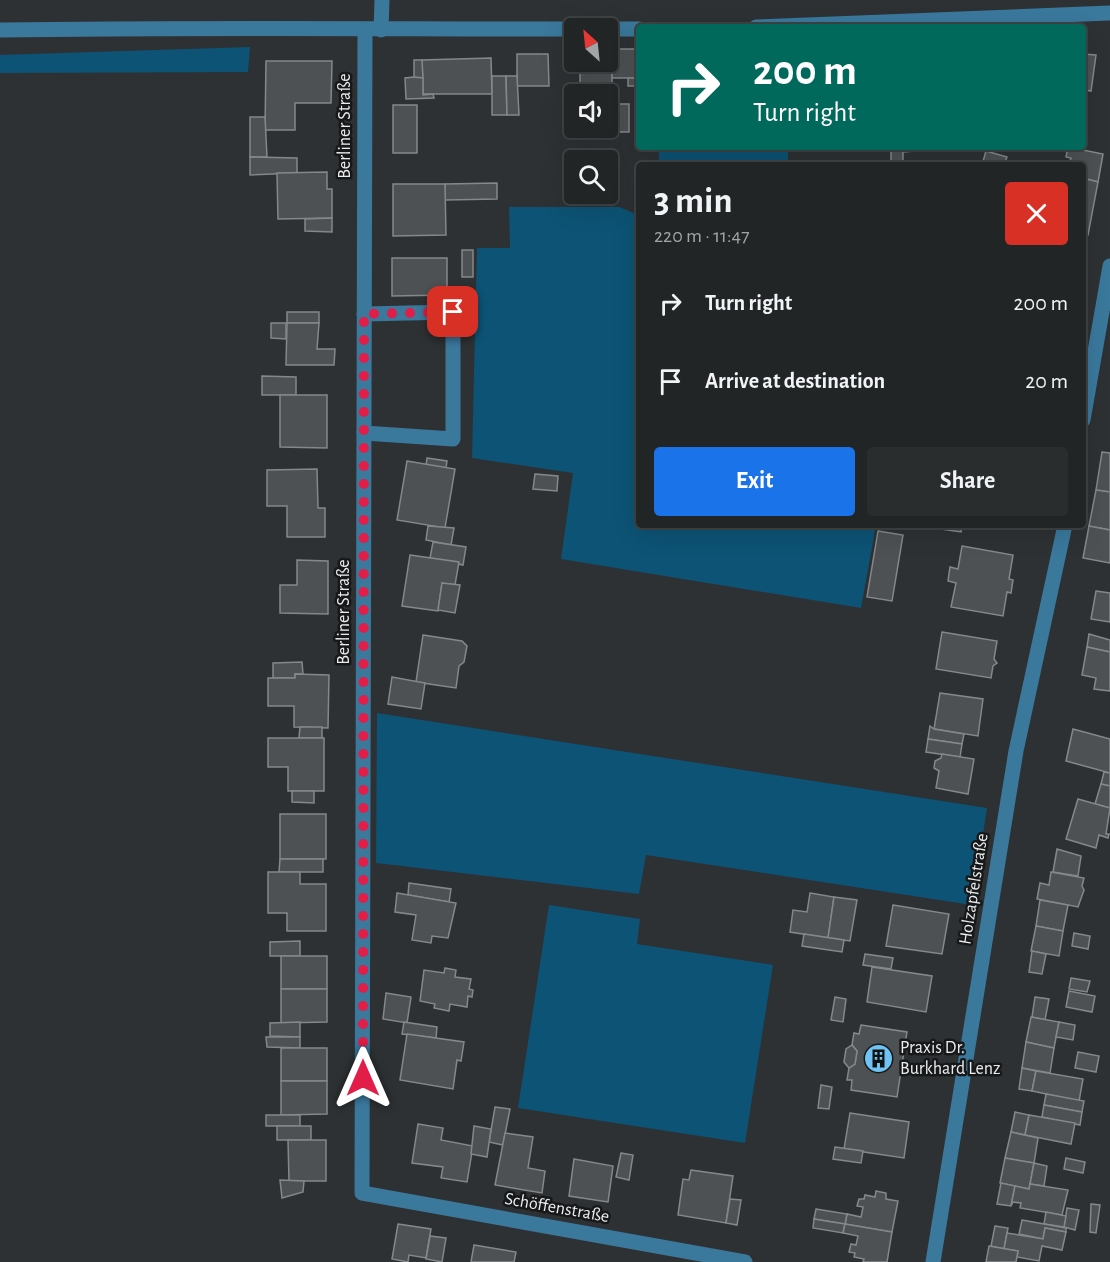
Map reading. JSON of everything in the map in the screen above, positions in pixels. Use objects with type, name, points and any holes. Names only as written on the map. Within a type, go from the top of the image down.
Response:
[{"type":"street","name":"Berliner Straße","points":[[362,1193],[364,314],[373,30],[381,0]]},
{"type":"street","points":[[832,24],[1110,13]]},
{"type":"street","points":[[0,30],[268,27],[373,30],[564,29]]},
{"type":"street","points":[[618,28],[636,28]]},
{"type":"street","points":[[1086,403],[1110,266]]},
{"type":"street","points":[[364,314],[453,312],[453,440],[364,433]]},
{"type":"street","name":"Holzapfelstraße","points":[[933,1262],[1016,752],[1064,528]]},
{"type":"street","name":"Schöffenstraße","points":[[362,1193],[745,1262]]},
{"type":"shaded area","points":[[250,47],[248,72],[0,73],[0,55]]},
{"type":"shaded area","points":[[659,150],[788,150],[788,162],[659,162]]},
{"type":"shaded area","points":[[509,207],[619,207],[636,214],[636,528],[875,528],[861,608],[561,559],[573,473],[472,458],[477,248],[510,248]]},
{"type":"shaded area","points":[[377,713],[987,808],[972,905],[646,855],[639,894],[376,863]]},
{"type":"shaded area","points":[[549,905],[640,919],[637,944],[773,965],[745,1143],[518,1108]]},
{"type":"building","points":[[618,49],[636,49],[636,78],[612,78],[612,72],[618,72]]},
{"type":"building","points":[[517,54],[548,54],[549,86],[517,86]]},
{"type":"building","points":[[1086,54],[1096,55],[1091,91],[1086,90]]},
{"type":"building","points":[[491,58],[492,94],[423,94],[422,60]]},
{"type":"building","points":[[414,60],[422,60],[423,78],[414,78]]},
{"type":"building","points":[[266,61],[332,61],[331,103],[295,103],[295,130],[265,130]]},
{"type":"building","points":[[580,72],[612,72],[612,84],[580,84]]},
{"type":"building","points":[[492,76],[506,76],[507,115],[492,115]]},
{"type":"building","points":[[506,76],[517,76],[519,115],[507,115]]},
{"type":"building","points":[[405,78],[423,78],[423,95],[433,94],[434,98],[406,99]]},
{"type":"building","points":[[628,78],[636,78],[636,86],[628,86]]},
{"type":"building","points":[[618,104],[629,104],[629,132],[618,132]]},
{"type":"building","points":[[393,105],[417,105],[417,153],[393,153]]},
{"type":"building","points":[[250,117],[265,117],[267,157],[250,157]]},
{"type":"building","points":[[891,150],[914,150],[903,152],[903,162],[891,162]]},
{"type":"building","points":[[1067,150],[1103,154],[1098,182],[1086,179],[1086,162],[1070,162],[1071,158],[1066,157]]},
{"type":"building","points":[[986,151],[1007,157],[1005,162],[983,162]]},
{"type":"building","points":[[250,157],[297,158],[297,173],[250,175]]},
{"type":"building","points":[[327,172],[327,189],[332,189],[332,218],[278,219],[277,173]]},
{"type":"building","points":[[1086,179],[1098,182],[1088,235],[1086,235]]},
{"type":"building","points":[[497,183],[497,199],[445,200],[445,184]]},
{"type":"building","points":[[393,184],[445,184],[446,235],[393,236]]},
{"type":"building","points":[[332,218],[332,232],[305,231],[305,219]]},
{"type":"building","points":[[462,250],[473,250],[473,277],[462,277]]},
{"type":"building","points":[[392,258],[447,258],[447,295],[392,296]]},
{"type":"building","points":[[287,312],[319,312],[319,323],[287,323]]},
{"type":"building","points":[[271,323],[286,323],[286,339],[271,338]]},
{"type":"building","points":[[287,323],[319,323],[317,349],[335,349],[334,365],[286,365]]},
{"type":"building","points":[[262,376],[296,377],[296,395],[262,395]]},
{"type":"building","points":[[280,395],[327,395],[327,448],[280,447]]},
{"type":"building","points":[[1102,452],[1110,453],[1110,492],[1096,490]]},
{"type":"building","points":[[427,458],[447,461],[446,468],[426,465]]},
{"type":"building","points":[[407,461],[455,469],[445,528],[397,520]]},
{"type":"building","points":[[317,469],[318,508],[325,508],[325,537],[287,537],[287,506],[267,506],[267,470]]},
{"type":"building","points":[[535,474],[558,476],[557,491],[533,489]]},
{"type":"building","points":[[1096,490],[1110,492],[1110,530],[1089,526]]},
{"type":"building","points":[[428,526],[454,528],[451,545],[426,540]]},
{"type":"building","points":[[1089,526],[1110,530],[1110,563],[1083,558]]},
{"type":"building","points":[[934,528],[962,528],[961,532]]},
{"type":"building","points":[[878,531],[903,535],[892,601],[867,597]]},
{"type":"building","points":[[433,542],[466,547],[463,565],[430,558]]},
{"type":"building","points":[[962,546],[1013,555],[1009,579],[1013,580],[1011,593],[1007,592],[1003,616],[951,607],[956,583],[948,581],[950,567],[958,569]]},
{"type":"building","points":[[410,555],[459,562],[455,585],[442,583],[438,611],[402,606]]},
{"type":"building","points":[[297,560],[328,561],[328,614],[280,613],[280,585],[297,585]]},
{"type":"building","points":[[442,583],[460,585],[455,613],[438,610]]},
{"type":"building","points":[[1096,591],[1110,593],[1110,622],[1091,619]]},
{"type":"building","points":[[942,632],[997,641],[994,659],[997,663],[993,666],[991,678],[936,669]]},
{"type":"building","points":[[1089,634],[1110,640],[1110,652],[1087,647]]},
{"type":"building","points":[[423,635],[462,641],[467,646],[464,662],[459,666],[456,688],[416,682]]},
{"type":"building","points":[[1087,647],[1110,652],[1110,691],[1094,689],[1096,678],[1082,675]]},
{"type":"building","points":[[302,662],[303,674],[295,674],[295,678],[273,678],[273,663]]},
{"type":"building","points":[[295,674],[329,675],[328,728],[294,727],[294,706],[268,706],[268,678],[295,678]]},
{"type":"building","points":[[392,677],[425,683],[421,709],[388,704]]},
{"type":"building","points":[[940,693],[983,699],[978,736],[934,729]]},
{"type":"building","points":[[930,726],[934,729],[964,734],[962,744],[928,739]]},
{"type":"building","points":[[300,727],[322,727],[322,738],[299,738]]},
{"type":"building","points":[[1073,729],[1110,739],[1110,773],[1066,761]]},
{"type":"building","points":[[268,738],[324,738],[324,791],[288,791],[288,767],[268,767]]},
{"type":"building","points":[[928,739],[962,744],[960,757],[926,752]]},
{"type":"building","points":[[942,754],[974,759],[968,794],[936,788],[939,771],[934,768],[935,761],[941,758]]},
{"type":"building","points":[[1104,772],[1110,773],[1110,786],[1101,784]]},
{"type":"building","points":[[1101,784],[1110,786],[1110,808],[1095,804]]},
{"type":"building","points":[[292,791],[314,791],[314,803],[292,802]]},
{"type":"building","points":[[1078,799],[1110,808],[1106,834],[1109,834],[1108,838],[1099,835],[1096,848],[1066,839]]},
{"type":"building","points":[[280,814],[326,814],[326,859],[280,859]]},
{"type":"building","points":[[1057,849],[1081,856],[1078,876],[1053,872]]},
{"type":"building","points":[[280,859],[323,859],[323,872],[279,872]]},
{"type":"building","points":[[268,872],[300,872],[300,884],[326,884],[326,931],[287,931],[287,913],[268,913]]},
{"type":"building","points":[[1051,872],[1084,878],[1082,886],[1084,890],[1078,907],[1037,899],[1040,883],[1049,885]]},
{"type":"building","points":[[409,883],[451,889],[449,902],[408,895]]},
{"type":"building","points":[[397,893],[456,903],[448,938],[432,936],[431,943],[412,940],[416,915],[395,912]]},
{"type":"building","points":[[810,893],[834,897],[828,938],[790,932],[793,910],[807,912]]},
{"type":"building","points":[[834,897],[857,900],[850,941],[828,938]]},
{"type":"building","points":[[1040,900],[1068,905],[1063,931],[1036,926]]},
{"type":"building","points":[[893,905],[949,914],[942,954],[886,946]]},
{"type":"building","points":[[1036,926],[1063,931],[1059,956],[1031,951]]},
{"type":"building","points":[[1074,933],[1090,936],[1088,949],[1072,946]]},
{"type":"building","points":[[804,934],[844,940],[842,952],[802,946]]},
{"type":"building","points":[[300,941],[300,956],[270,956],[270,942]]},
{"type":"building","points":[[1032,951],[1046,954],[1042,974],[1029,972]]},
{"type":"building","points":[[865,954],[893,958],[891,969],[863,965]]},
{"type":"building","points":[[281,956],[327,956],[327,989],[281,989]]},
{"type":"building","points":[[872,967],[932,976],[926,1012],[867,1002]]},
{"type":"building","points":[[445,968],[456,970],[455,977],[471,979],[469,989],[473,990],[472,997],[468,996],[467,1007],[450,1004],[449,1011],[434,1008],[435,1004],[420,1001],[424,970],[444,973]]},
{"type":"building","points":[[1071,978],[1090,981],[1087,992],[1069,989]]},
{"type":"building","points":[[281,989],[327,989],[327,1022],[281,1023]]},
{"type":"building","points":[[1069,991],[1095,996],[1092,1012],[1066,1007]]},
{"type":"building","points":[[386,993],[411,997],[407,1023],[383,1019]]},
{"type":"building","points":[[835,997],[846,999],[843,1022],[831,1020]]},
{"type":"building","points":[[1035,997],[1049,999],[1045,1020],[1032,1017]]},
{"type":"building","points":[[1031,1017],[1059,1022],[1054,1048],[1026,1042]]},
{"type":"building","points":[[300,1022],[300,1037],[270,1036],[270,1023]]},
{"type":"building","points":[[404,1022],[437,1027],[436,1038],[402,1034]]},
{"type":"building","points":[[1059,1022],[1075,1025],[1073,1040],[1056,1037]]},
{"type":"building","name":"Praxis Dr. Burkhard Lenz","points":[[861,1025],[907,1032],[897,1097],[851,1090],[852,1080],[847,1080],[849,1068],[855,1064],[857,1051],[852,1045],[854,1033],[859,1034]]},
{"type":"building","points":[[407,1034],[464,1042],[461,1061],[457,1060],[453,1089],[400,1080]]},
{"type":"building","points":[[266,1037],[300,1037],[300,1048],[267,1047]]},
{"type":"building","points":[[1026,1042],[1054,1048],[1050,1073],[1022,1068]]},
{"type":"building","points":[[852,1045],[857,1051],[855,1064],[849,1068],[844,1062],[846,1049]]},
{"type":"building","points":[[281,1048],[327,1048],[327,1081],[281,1081]]},
{"type":"building","points":[[1078,1052],[1099,1056],[1096,1072],[1075,1068]]},
{"type":"building","points":[[1022,1068],[1036,1071],[1032,1091],[1019,1089]]},
{"type":"building","points":[[1036,1071],[1083,1079],[1079,1101],[1032,1091]]},
{"type":"building","points":[[281,1081],[327,1081],[327,1114],[281,1115]]},
{"type":"building","points":[[821,1085],[832,1087],[829,1109],[818,1108]]},
{"type":"building","points":[[1046,1094],[1084,1101],[1082,1112],[1044,1105]]},
{"type":"building","points":[[1044,1105],[1082,1112],[1080,1125],[1042,1117]]},
{"type":"building","points":[[495,1107],[510,1109],[503,1145],[489,1142]]},
{"type":"building","points":[[1015,1112],[1029,1115],[1025,1135],[1011,1132]]},
{"type":"building","points":[[850,1113],[909,1122],[904,1158],[844,1149]]},
{"type":"building","points":[[266,1115],[300,1115],[300,1126],[266,1126]]},
{"type":"building","points":[[1029,1115],[1075,1123],[1071,1144],[1025,1135]]},
{"type":"building","points":[[418,1124],[443,1128],[441,1140],[473,1146],[467,1182],[441,1178],[443,1167],[412,1163]]},
{"type":"building","points":[[277,1126],[311,1126],[311,1140],[277,1140]]},
{"type":"building","points":[[474,1126],[491,1129],[487,1157],[471,1154]]},
{"type":"building","points":[[1011,1132],[1038,1138],[1034,1163],[1005,1158]]},
{"type":"building","points":[[505,1133],[533,1137],[528,1168],[545,1171],[542,1193],[495,1185]]},
{"type":"building","points":[[288,1140],[326,1140],[326,1181],[289,1181]]},
{"type":"building","points":[[835,1147],[863,1151],[861,1163],[833,1159]]},
{"type":"building","points":[[621,1153],[633,1155],[629,1180],[616,1177]]},
{"type":"building","points":[[1005,1158],[1034,1163],[1029,1189],[1000,1183]]},
{"type":"building","points":[[1066,1158],[1085,1162],[1083,1173],[1064,1169]]},
{"type":"building","points":[[574,1159],[613,1166],[608,1202],[569,1196]]},
{"type":"building","points":[[1034,1163],[1047,1166],[1044,1186],[1030,1184]]},
{"type":"building","points":[[691,1170],[733,1176],[726,1223],[678,1215],[683,1179],[689,1180]]},
{"type":"building","points":[[280,1180],[304,1181],[303,1192],[282,1198]]},
{"type":"building","points":[[1001,1183],[1015,1186],[1011,1206],[997,1204]]},
{"type":"building","points":[[1030,1184],[1068,1190],[1062,1215],[1020,1208],[1021,1203],[1013,1202],[1011,1206],[1015,1186],[1029,1189]]},
{"type":"building","points":[[876,1191],[886,1193],[886,1199],[898,1201],[892,1232],[845,1224],[847,1214],[861,1217],[863,1207],[857,1206],[859,1199],[864,1199],[865,1195],[875,1197]]},
{"type":"building","points":[[730,1199],[741,1200],[737,1225],[726,1223]]},
{"type":"building","points":[[1091,1204],[1100,1205],[1096,1233],[1090,1232]]},
{"type":"building","points":[[1067,1208],[1079,1210],[1075,1230],[1064,1227]]},
{"type":"building","points":[[816,1209],[847,1214],[845,1224],[814,1219]]},
{"type":"building","points":[[1046,1212],[1066,1216],[1064,1227],[1044,1224]]},
{"type":"building","points":[[814,1219],[845,1224],[843,1233],[813,1228]]},
{"type":"building","points":[[1022,1220],[1066,1228],[1066,1232],[1045,1228],[1043,1239],[1019,1234]]},
{"type":"building","points":[[398,1224],[431,1229],[426,1258],[409,1255],[408,1262],[392,1259]]},
{"type":"building","points":[[845,1224],[892,1232],[887,1262],[863,1262],[864,1259],[854,1257],[855,1253],[849,1252],[851,1244],[856,1245],[858,1236],[843,1233]]},
{"type":"building","points":[[995,1226],[1008,1228],[1004,1249],[991,1246]]},
{"type":"building","points":[[1045,1228],[1066,1232],[1062,1250],[1042,1246],[1039,1261],[1017,1257],[1018,1251],[1004,1249],[1007,1233],[1043,1239]]},
{"type":"building","points":[[430,1236],[446,1238],[442,1262],[426,1259]]},
{"type":"building","points":[[474,1245],[516,1252],[514,1262],[471,1262]]},
{"type":"building","points":[[989,1246],[1018,1251],[1016,1262],[986,1262]]},
{"type":"place","name":"Praxis Dr. Burkhard Lenz","points":[[879,1058]]},
{"type":"route","points":[[363,1078],[364,314],[453,312]]}]
